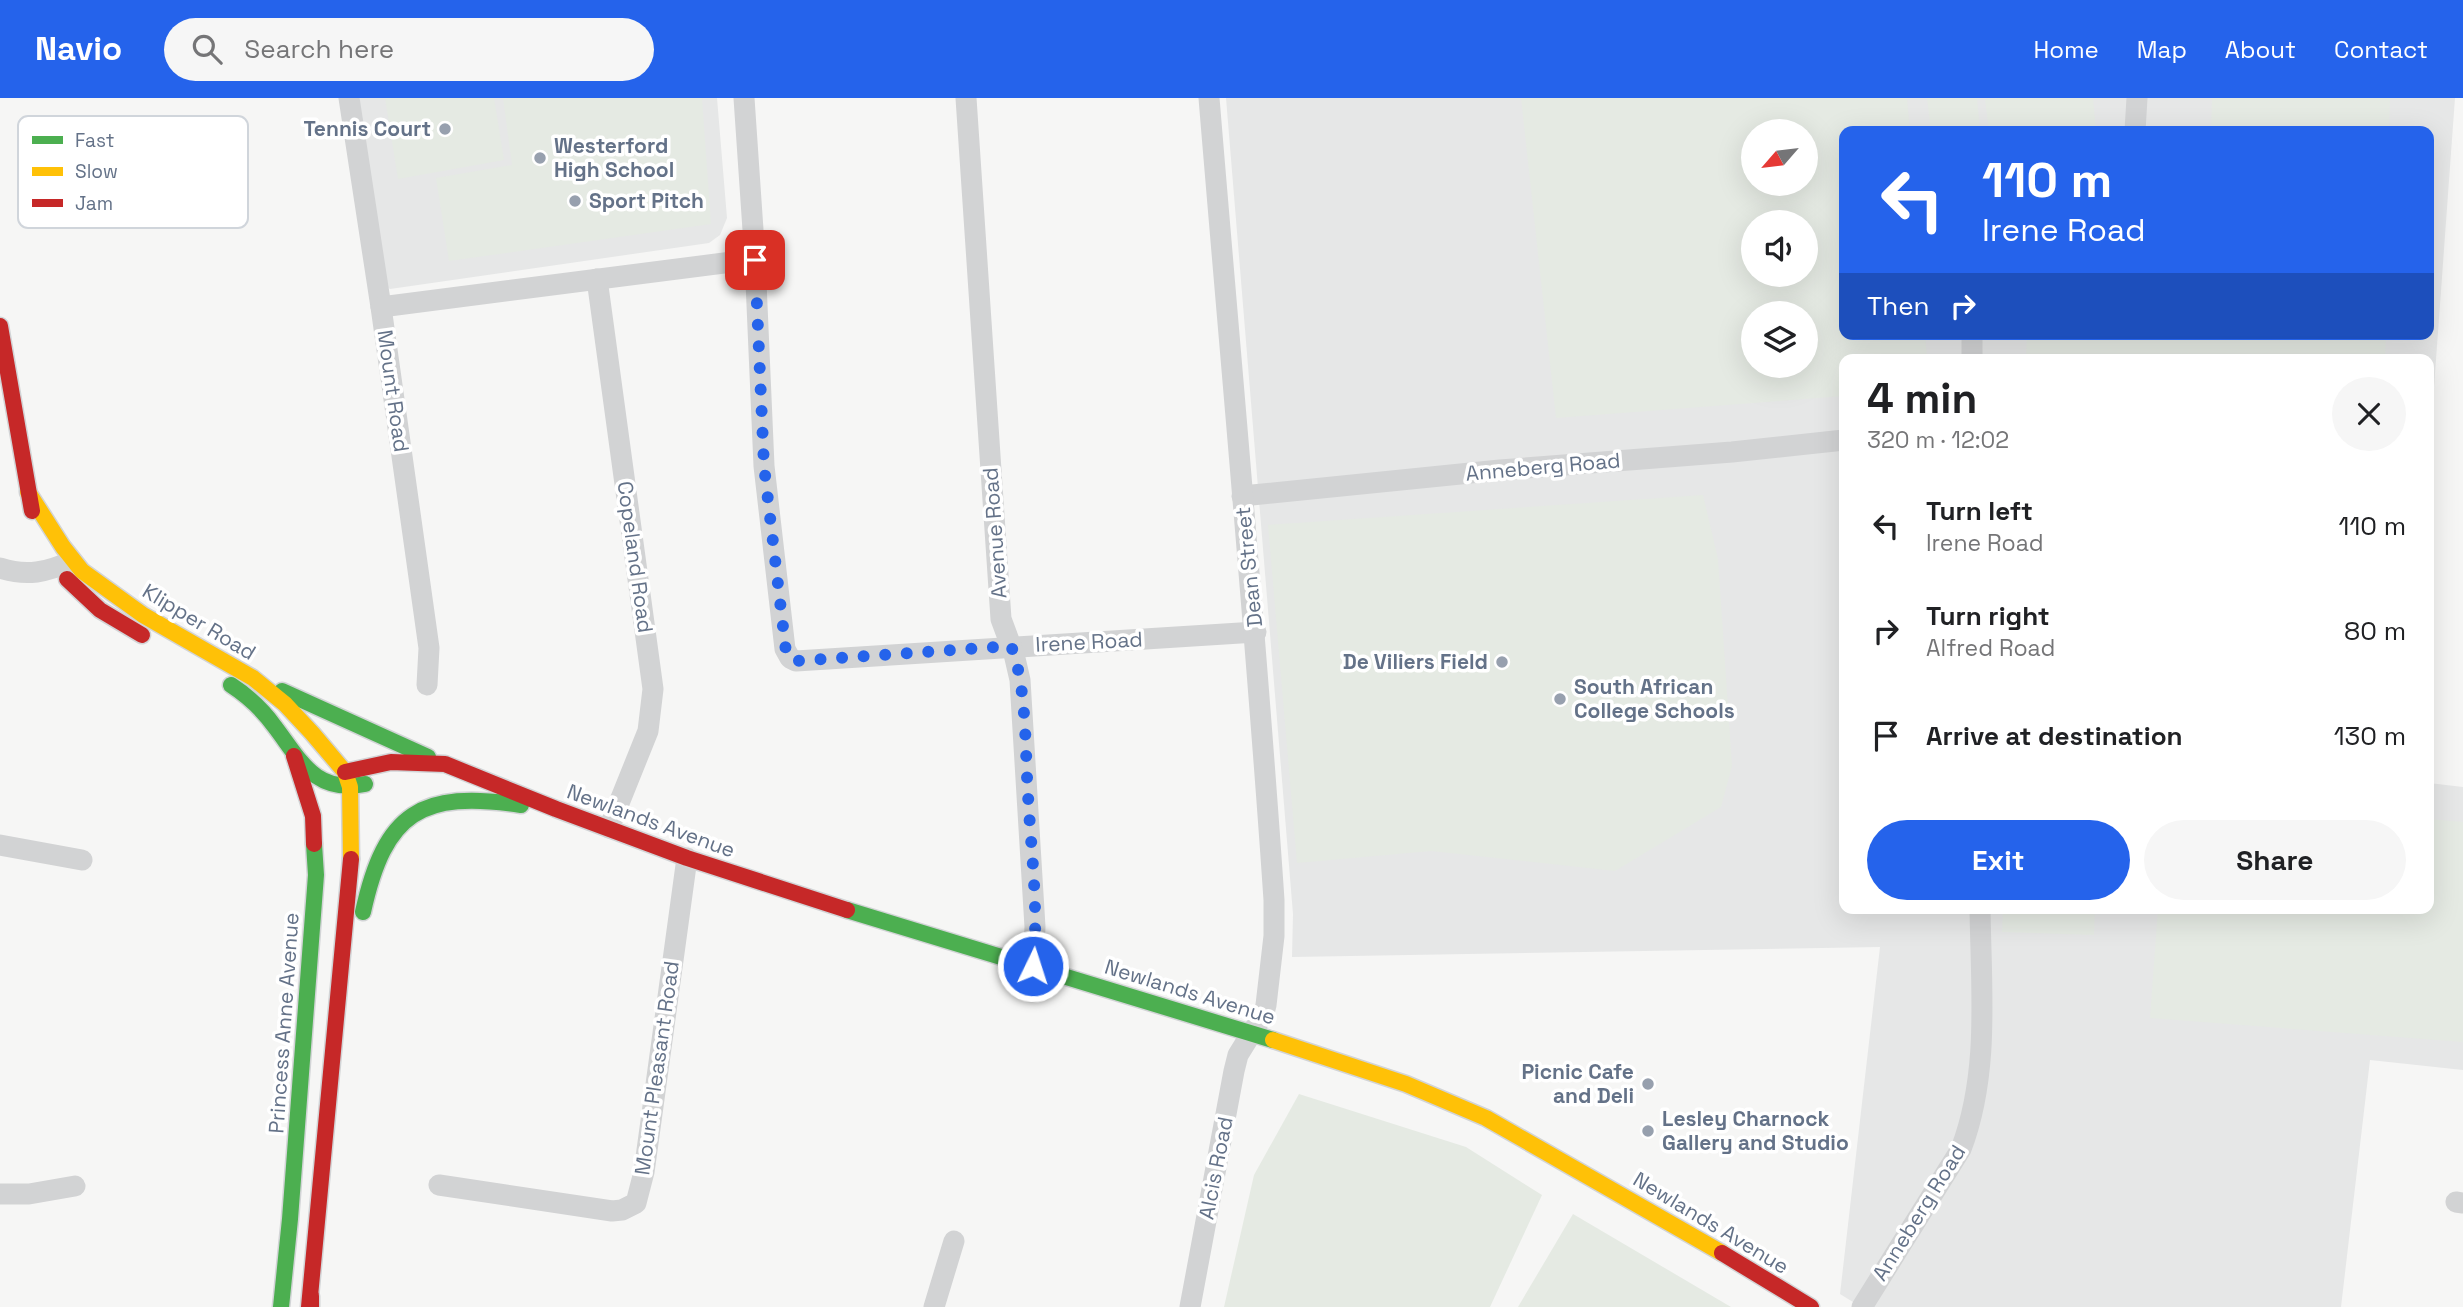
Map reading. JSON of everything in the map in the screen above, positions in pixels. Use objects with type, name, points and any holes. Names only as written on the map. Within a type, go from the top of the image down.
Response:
[{"type":"main road","name":"Klipper Road","points":[[0,326],[28,492],[65,565],[100,610],[150,640]]},
{"type":"main road","name":"Klipper Road","points":[[65,565],[143,615],[253,678],[285,704],[340,786]]},
{"type":"main road","points":[[253,678],[445,764]]},
{"type":"main road","name":"Klipper Road","points":[[223,680],[255,704],[315,775],[340,786]]},
{"type":"main road","name":"Princess Anne Avenue","points":[[281,1307],[316,875],[316,843],[309,804],[290,746]]},
{"type":"main road","name":"Newlands Avenue","points":[[340,786],[391,762],[445,764],[687,858],[1252,1033],[1417,1088],[1486,1118],[1685,1230],[1811,1307]]},
{"type":"main road","name":"Newlands Avenue","points":[[340,786],[416,776],[484,780]]},
{"type":"main road","points":[[310,1303],[352,857],[340,786]]},
{"type":"main road","points":[[340,985],[353,954],[369,880],[377,857],[398,827],[425,808],[462,800],[556,809]]},
{"type":"main road","points":[[305,1022],[328,926]]},
{"type":"street","name":"Mount Road","points":[[349,98],[429,648],[427,685]]},
{"type":"street","points":[[381,307],[755,260],[744,98]]},
{"type":"street","name":"Avenue Road","points":[[966,98],[1001,619],[1020,680],[1035,927],[1033,966]]},
{"type":"street","name":"Dean Street","points":[[1209,98],[1256,632],[1274,926],[1266,1005],[1252,1033]]},
{"type":"street","points":[[2134,126],[2137,98]]},
{"type":"street","name":"Irene Road","points":[[755,260],[764,466],[785,649],[790,658],[796,661],[1256,632]]},
{"type":"street","name":"Copeland Road","points":[[597,279],[653,689],[648,731],[609,828]]},
{"type":"street","name":"Anneberg Road","points":[[1242,496],[1486,471],[1732,452],[1839,441]]},
{"type":"street","points":[[0,569],[27,574],[65,565]]},
{"type":"street","points":[[0,845],[82,860]]},
{"type":"street","name":"Mount Pleasant Road","points":[[439,1185],[612,1211],[622,1210],[636,1203],[644,1172],[687,858]]},
{"type":"street","name":"Anneberg Road","points":[[1862,1307],[1961,1149],[1967,1132],[1979,1077],[1980,914]]},
{"type":"street","name":"Alcis Road","points":[[1190,1307],[1234,1071],[1238,1055],[1252,1033]]},
{"type":"street","points":[[0,1194],[29,1194],[75,1186]]},
{"type":"street","points":[[934,1307],[954,1241]]},
{"type":"shaded area","name":"Westerford High School","points":[[350,98],[717,98],[727,218],[720,235],[709,243],[390,289],[380,282]]},
{"type":"shaded area","name":"Tennis Court","points":[[385,98],[494,98],[504,160],[398,179]]},
{"type":"shaded area","name":"Sport Pitch","points":[[503,98],[702,98],[711,224],[449,261],[436,178],[512,165]]},
{"type":"shaded area","name":"South African College Schools","points":[[1226,98],[2455,98],[2434,387],[2434,354],[1839,354],[1839,914],[2434,914],[2434,784],[2463,787],[2463,1070],[2370,1060],[2341,1307],[1861,1307],[1840,1294],[1880,947],[1292,957],[1293,914]]},
{"type":"shaded area","points":[[1521,98],[1907,98],[1910,126],[1839,126],[1839,340],[1925,340],[1927,354],[1839,354],[1839,396],[1556,418]]},
{"type":"shaded area","points":[[1927,98],[1977,98],[1980,126],[1930,126]]},
{"type":"shaded area","points":[[2093,98],[2096,126],[1988,126],[1985,99]]},
{"type":"shaded area","points":[[2212,98],[2390,98],[2389,126],[2211,126]]},
{"type":"shaded area","points":[[2027,340],[2386,340],[2385,354],[2026,354]]},
{"type":"shaded area","name":"De Viliers Field","points":[[1703,495],[1718,559],[1732,766],[1721,807],[1615,871],[1431,851],[1297,863],[1268,525]]},
{"type":"shaded area","points":[[2434,819],[2463,822],[2463,1042],[2150,1018],[2158,914],[2434,914]]},
{"type":"shaded area","points":[[2003,914],[2095,914],[2094,935],[2002,932]]},
{"type":"shaded area","points":[[1299,1094],[1466,1147],[1542,1195],[1490,1307],[1224,1307],[1254,1175]]},
{"type":"shaded area","points":[[1573,1214],[1731,1307],[1518,1307]]},
{"type":"traffic: fast","points":[[231,685],[260,709],[311,772],[334,784],[365,784]]},
{"type":"traffic: fast","points":[[282,691],[428,757]]},
{"type":"traffic: fast","points":[[363,912],[383,851],[396,830],[413,815],[433,806],[457,801],[521,805]]},
{"type":"traffic: fast","points":[[281,1307],[316,875],[314,844]]},
{"type":"traffic: fast","points":[[847,910],[1273,1040]]},
{"type":"traffic: slow","points":[[28,492],[63,547],[82,571],[143,615],[253,678],[285,704],[312,733],[345,772],[350,787],[351,859]]},
{"type":"traffic: slow","points":[[1273,1040],[1406,1084],[1486,1118],[1722,1253]]},
{"type":"traffic: jam","points":[[0,326],[32,511]]},
{"type":"traffic: jam","points":[[67,579],[100,610],[142,635]]},
{"type":"traffic: jam","points":[[294,756],[313,816],[314,844]]},
{"type":"traffic: jam","points":[[345,772],[391,762],[445,764],[687,858],[847,910]]},
{"type":"traffic: jam","points":[[309,1307],[351,859]]},
{"type":"traffic: jam","points":[[1722,1253],[1811,1307]]},
{"type":"traffic: jam","points":[[311,1296],[311,1307]]},
{"type":"place","name":"Tennis Court","points":[[445,129]]},
{"type":"place","name":"Westerford High School","points":[[540,158]]},
{"type":"place","name":"Sport Pitch","points":[[575,201]]},
{"type":"place","name":"De Viliers Field","points":[[1502,662]]},
{"type":"place","name":"South African College Schools","points":[[1560,699]]},
{"type":"place","name":"Picnic Cafe and Deli","points":[[1648,1084]]},
{"type":"place","name":"Lesley Charnock Gallery and Studio","points":[[1648,1131]]},
{"type":"route","points":[[755,260],[764,466],[786,652],[796,661],[1011,646],[1020,680],[1035,927],[1033,966]]}]
